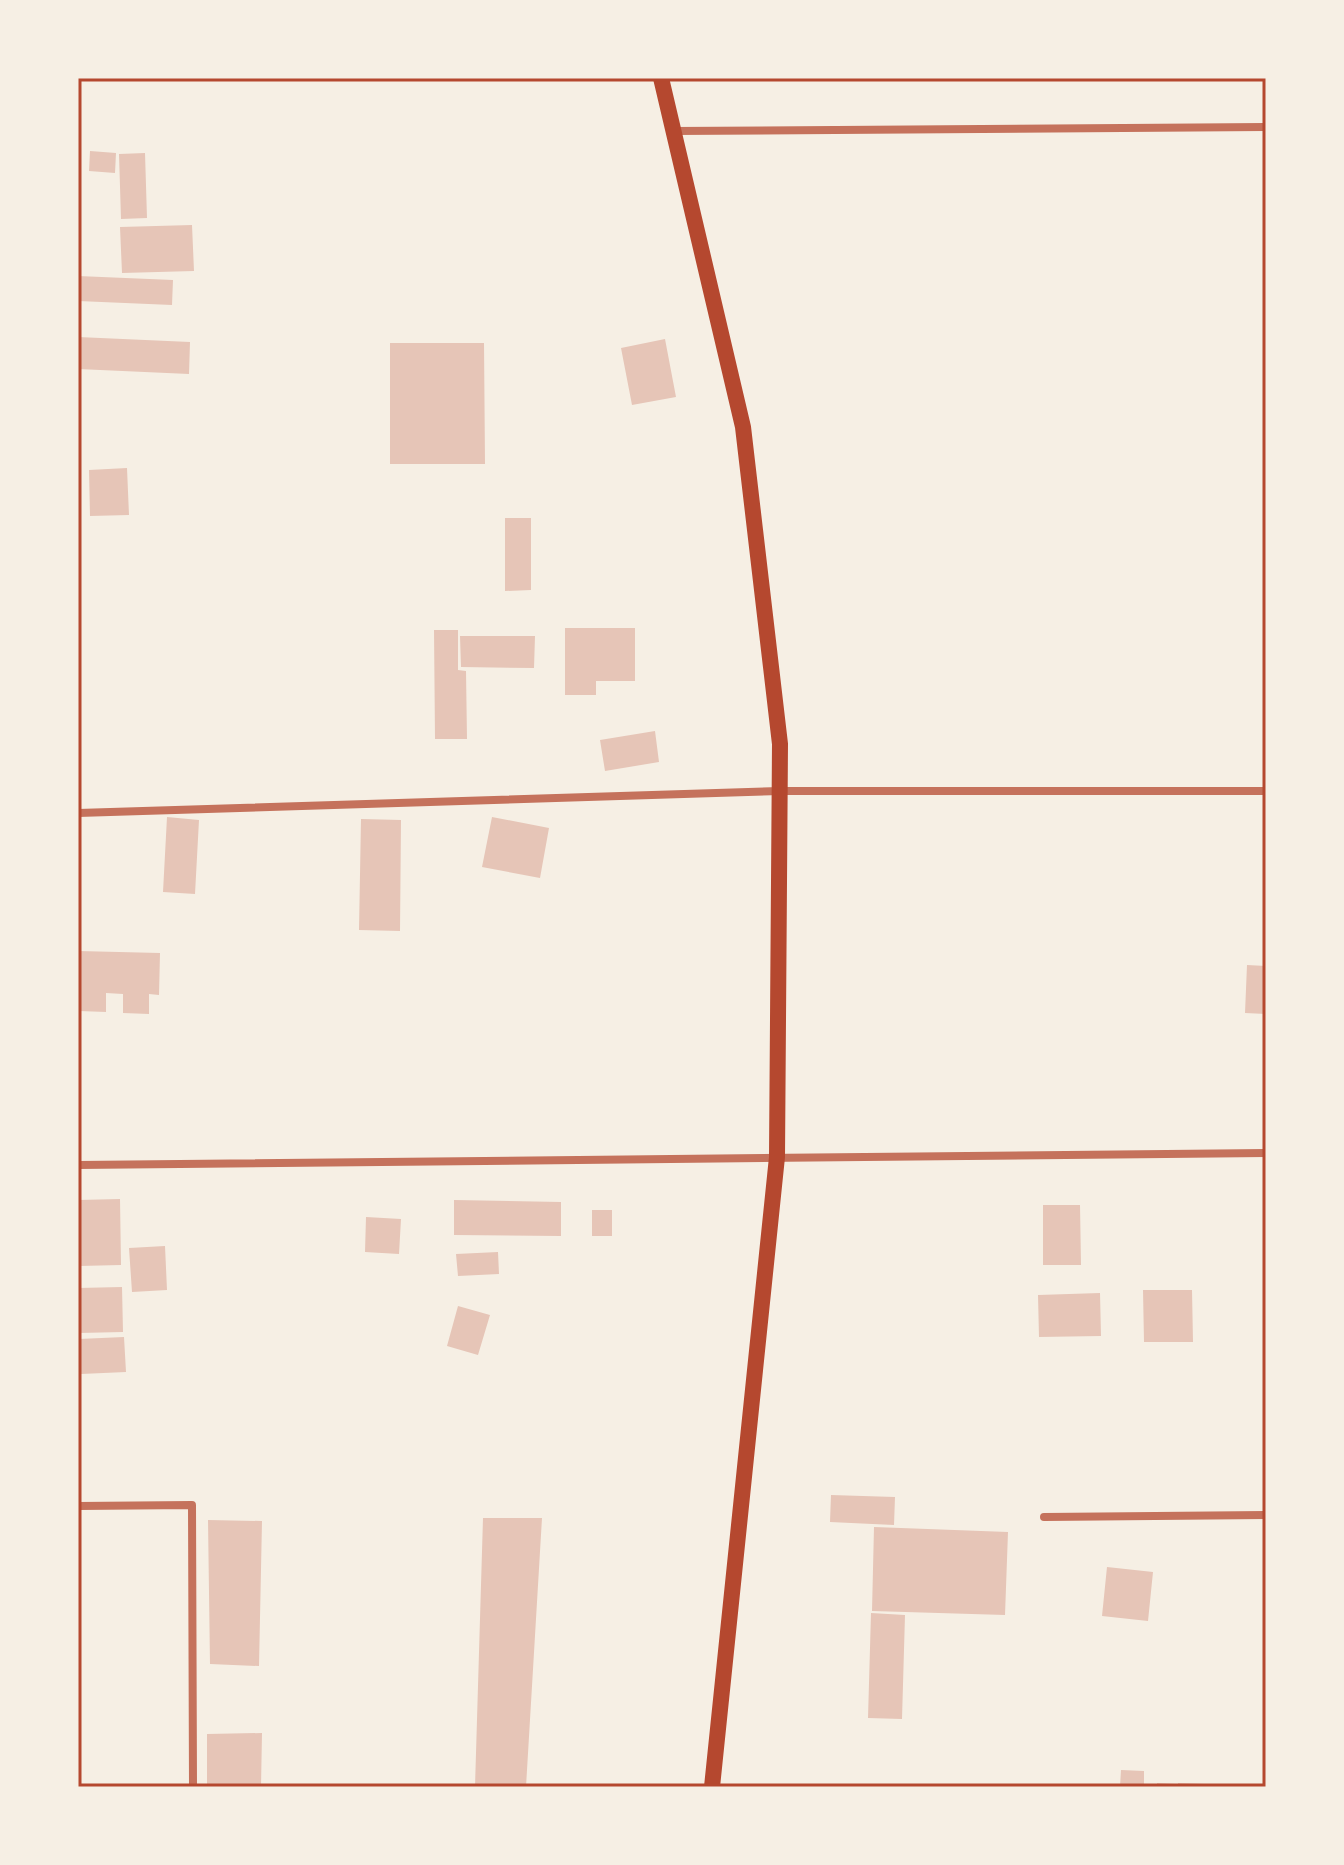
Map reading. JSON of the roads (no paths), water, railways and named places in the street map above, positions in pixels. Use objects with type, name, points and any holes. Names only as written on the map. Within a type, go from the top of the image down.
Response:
[{"type":"main road","points":[[661,78],[743,427],[780,744],[777,1157],[712,1787]]},
{"type":"street","points":[[673,131],[1266,127]]},
{"type":"street","points":[[78,813],[780,791],[1266,791]]},
{"type":"street","points":[[78,1165],[1266,1153]]},
{"type":"street","points":[[78,1506],[192,1505],[193,1787]]},
{"type":"street","points":[[1044,1517],[1266,1515]]}]
